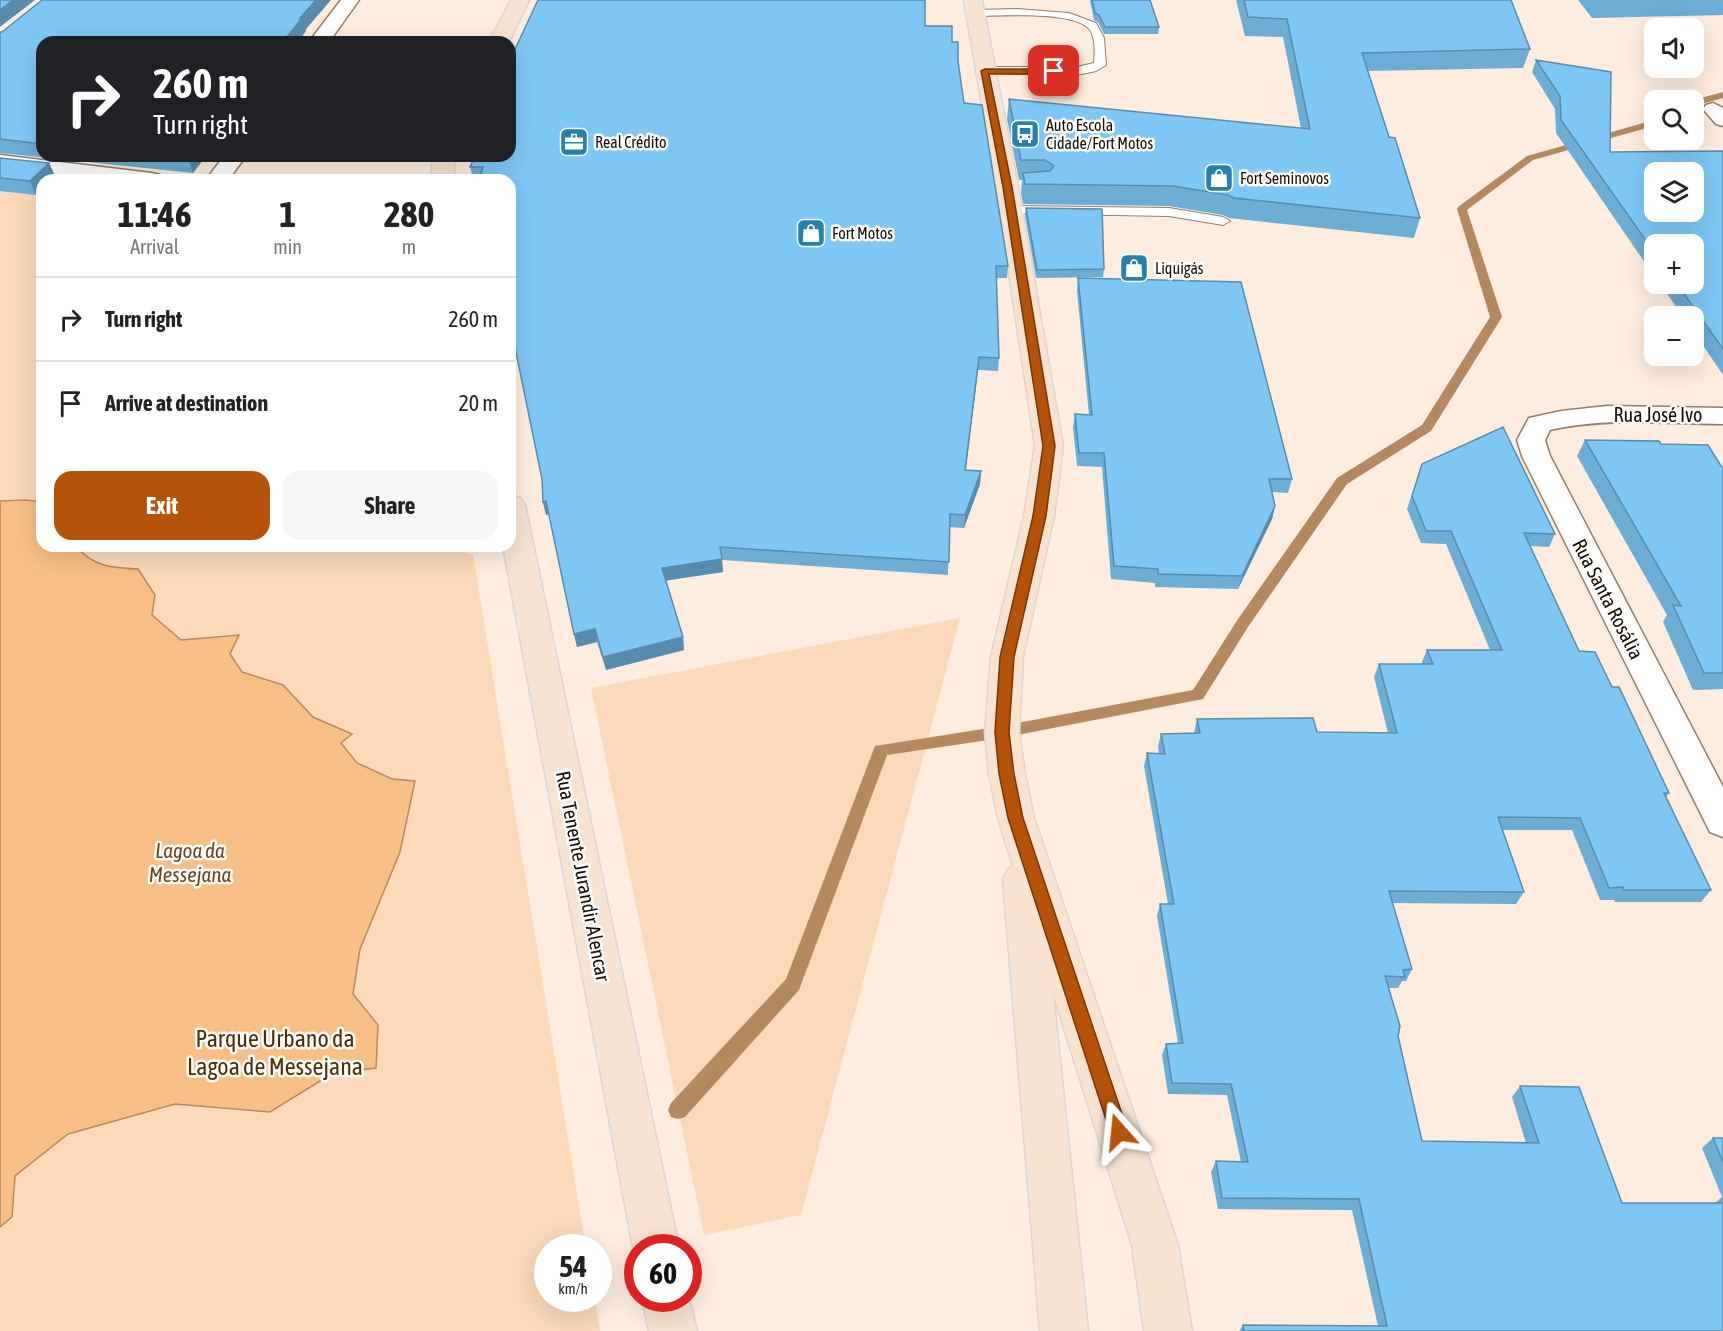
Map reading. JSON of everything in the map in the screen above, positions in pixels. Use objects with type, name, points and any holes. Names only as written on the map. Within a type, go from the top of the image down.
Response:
[{"type":"main road","points":[[502,36],[520,0]]},
{"type":"main road","points":[[976,6],[985,71],[1012,195],[1049,446],[1040,516],[1007,657],[1002,732],[1006,774],[1016,818],[1155,1245],[1168,1331]]},
{"type":"main road","name":"Rua Tenente Jurandir Alencar","points":[[516,536],[653,1234]]},
{"type":"main road","points":[[1016,818],[1064,1331]]},
{"type":"main road","points":[[669,1312],[673,1331]]},
{"type":"street","points":[[323,36],[350,0]]},
{"type":"street","points":[[0,162],[101,174]]},
{"type":"street","name":"Rua José Ivo","points":[[1593,415],[1723,416]]},
{"type":"street","name":"Rua Santa Rosália","points":[[1593,415],[1557,419],[1539,424],[1531,440],[1536,456],[1723,822]]},
{"type":"lane","points":[[1042,0],[1045,13]]},
{"type":"lane","points":[[976,6],[1045,13],[1089,22],[1095,27],[1102,57],[1100,65],[1092,69],[1077,71],[985,71]]},
{"type":"lane","points":[[1012,195],[1169,212],[1223,221]]},
{"type":"green space","name":"Parque Urbano da Lagoa de Messejana","points":[[0,174],[36,178],[36,552],[463,552],[473,555],[584,1234],[534,1234],[534,1312],[597,1312],[600,1331],[0,1331]]},
{"type":"green space","points":[[960,618],[801,1215],[704,1235],[591,688]]},
{"type":"water","name":"Lagoa da Messejana","points":[[0,501],[36,501],[36,552],[82,552],[104,565],[138,569],[155,595],[152,615],[181,640],[239,635],[230,654],[242,672],[283,685],[313,717],[352,734],[341,743],[357,763],[392,779],[415,781],[400,852],[360,949],[353,994],[378,1025],[376,1068],[333,1073],[270,1112],[175,1104],[68,1134],[15,1176],[12,1217],[0,1227]]},
{"type":"building","points":[[0,0],[13,0],[0,10]]},
{"type":"building","points":[[42,0],[316,0],[288,36],[36,36],[36,143],[0,139],[0,32]]},
{"type":"building","points":[[538,0],[925,0],[925,26],[952,26],[952,42],[958,42],[958,61],[964,103],[982,105],[1008,266],[996,266],[999,358],[979,357],[965,470],[981,471],[965,515],[950,514],[949,562],[720,547],[722,559],[662,568],[683,637],[603,657],[595,629],[574,634],[546,501],[543,502],[542,479],[516,352],[516,174],[481,174],[483,167],[470,167],[472,162],[516,162],[516,47]]},
{"type":"building","points":[[1092,0],[1150,0],[1159,27],[1105,27],[1099,15],[1095,13]]},
{"type":"building","points":[[1244,0],[1511,0],[1530,49],[1362,53],[1389,137],[1395,138],[1420,218],[1234,198],[1173,186],[1025,184],[1023,173],[1050,171],[1054,166],[1045,160],[1021,160],[1009,99],[1310,129],[1287,19],[1248,17]]},
{"type":"building","points":[[1536,60],[1611,72],[1610,152],[1723,151],[1723,349],[1704,322],[1704,306],[1693,306],[1684,294],[1704,294],[1704,234],[1644,234],[1644,238],[1561,120],[1560,96]]},
{"type":"building","points":[[0,158],[49,163],[30,181],[0,178]]},
{"type":"building","points":[[1026,208],[1102,209],[1104,269],[1037,270]]},
{"type":"building","points":[[1078,278],[1241,282],[1292,479],[1269,479],[1275,506],[1242,576],[1158,574],[1158,569],[1114,566],[1104,453],[1079,453],[1075,414],[1092,415]]},
{"type":"building","points":[[1503,427],[1555,534],[1524,533],[1579,651],[1595,652],[1612,687],[1619,687],[1669,793],[1664,793],[1711,890],[1609,888],[1580,818],[1498,817],[1524,892],[1389,891],[1412,969],[1403,970],[1405,977],[1385,976],[1400,1026],[1398,1036],[1422,1141],[1539,1143],[1520,1086],[1579,1087],[1622,1203],[1723,1203],[1723,1331],[1244,1331],[1243,1325],[1387,1326],[1359,1199],[1222,1198],[1216,1161],[1248,1162],[1231,1084],[1172,1083],[1166,1044],[1183,1043],[1160,904],[1174,904],[1147,753],[1165,754],[1161,734],[1200,733],[1197,719],[1313,718],[1317,732],[1397,733],[1379,664],[1433,664],[1427,650],[1502,650],[1451,531],[1426,531],[1412,496],[1422,464]]},
{"type":"building","points":[[1585,440],[1659,441],[1661,444],[1708,445],[1723,467],[1723,673],[1704,673],[1673,605],[1681,606]]},
{"type":"building","points":[[1713,1138],[1723,1138],[1723,1162]]},
{"type":"waterway","points":[[1704,100],[1723,95]]},
{"type":"waterway","points":[[678,1110],[793,984],[881,750],[1002,732],[1198,695],[1243,623],[1342,481],[1427,428],[1496,317],[1462,209],[1530,158],[1644,126]]},
{"type":"place","name":"Auto Escola Cidade/Fort Motos","points":[[1025,134]]},
{"type":"place","name":"Real Crédito","points":[[574,142]]},
{"type":"place","name":"Fort Seminovos","points":[[1219,178]]},
{"type":"place","name":"Fort Motos","points":[[811,233]]},
{"type":"place","name":"Liquigás","points":[[1134,268]]},
{"type":"route","points":[[1054,71],[985,71],[1007,187],[1049,446],[1040,516],[1007,657],[1002,732],[1006,774],[1016,818],[1119,1132]]}]
